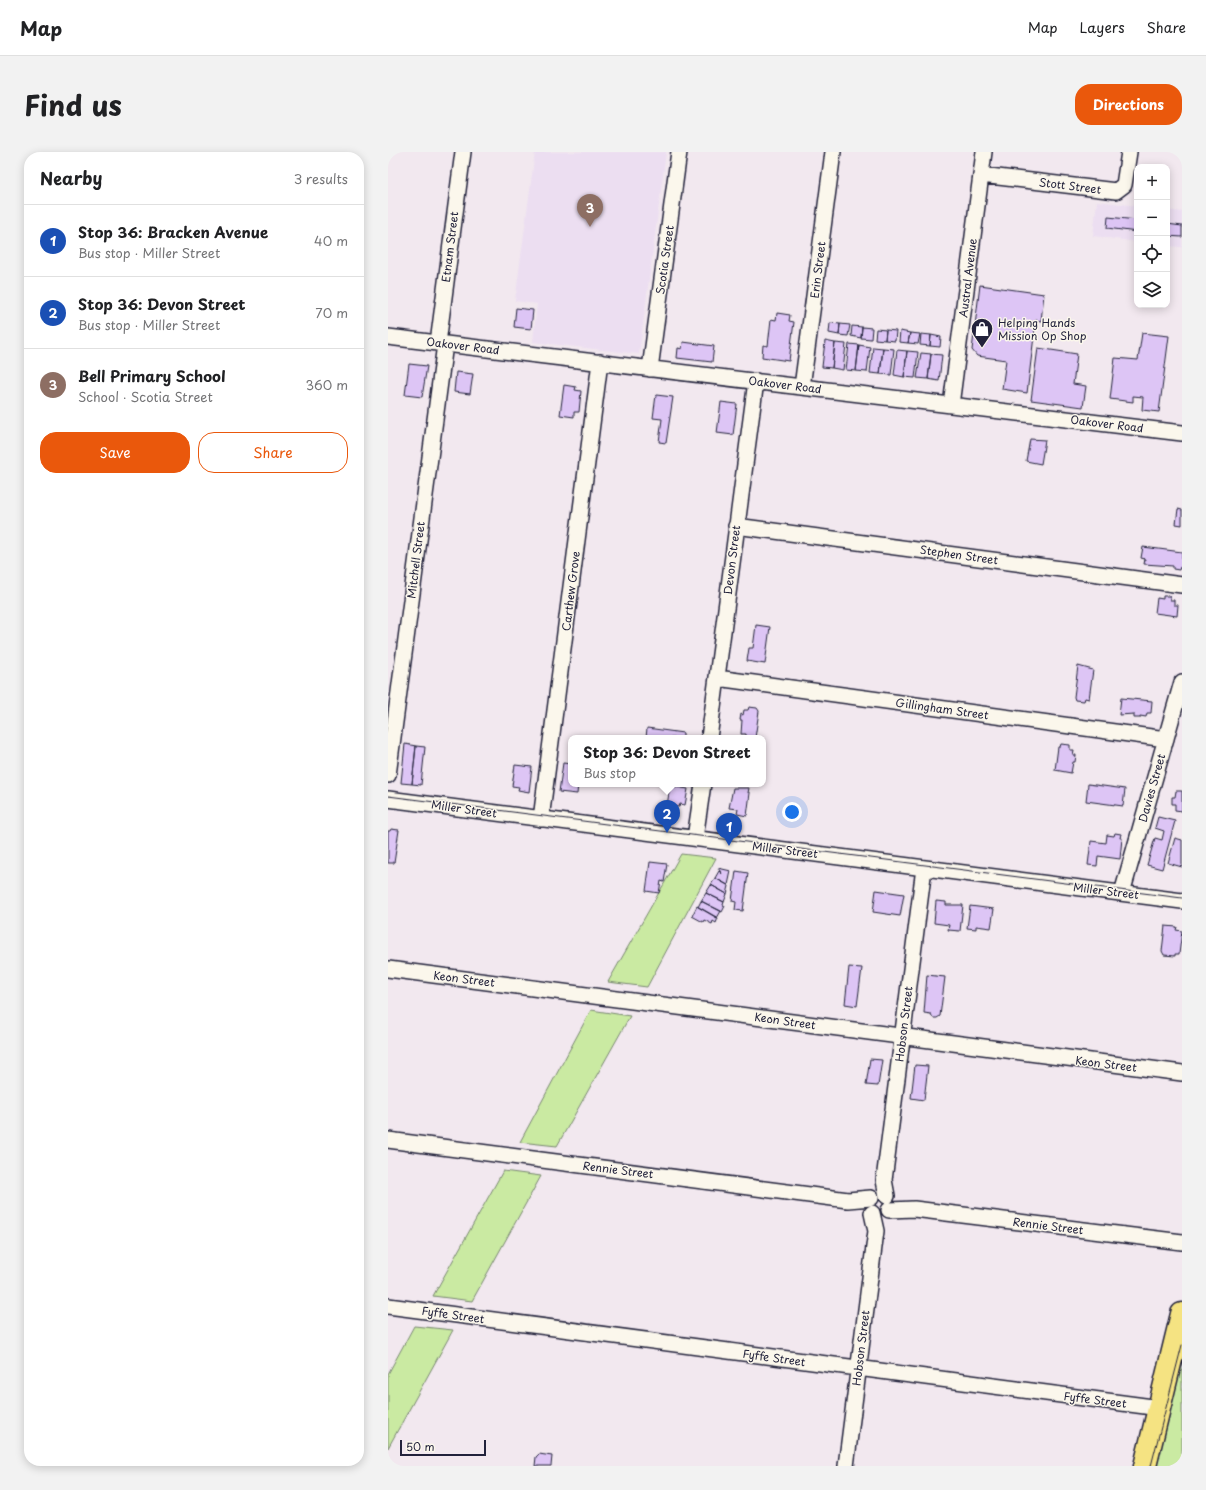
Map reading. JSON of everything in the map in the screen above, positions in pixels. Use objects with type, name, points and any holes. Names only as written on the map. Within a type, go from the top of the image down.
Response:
[{"type":"highway","points":[[1145,1466],[1182,1314]]},
{"type":"street","name":"Etnam Street","points":[[441,343],[463,152]]},
{"type":"street","name":"Scotia Street","points":[[650,369],[679,152]]},
{"type":"street","name":"Erin Street","points":[[802,387],[833,152]]},
{"type":"street","name":"Austral Avenue","points":[[952,405],[984,152]]},
{"type":"street","name":"Stott Street","points":[[981,175],[1116,191],[1124,185],[1129,152]]},
{"type":"street","name":"Oakover Road","points":[[388,337],[1182,433]]},
{"type":"street","name":"Mitchell Street","points":[[388,776],[441,343]]},
{"type":"street","name":"Carthew Grove","points":[[541,820],[600,362]]},
{"type":"street","name":"Devon Street","points":[[709,735],[756,381]]},
{"type":"street","name":"Stephen Street","points":[[736,526],[1182,585]]},
{"type":"street","name":"Gillingham Street","points":[[717,678],[1166,739]]},
{"type":"street","name":"Davies Street","points":[[1122,893],[1182,682]]},
{"type":"street","points":[[695,838],[703,787]]},
{"type":"street","name":"Miller Street","points":[[388,799],[541,820],[695,838],[1182,901]]},
{"type":"street","name":"Hobson Street","points":[[846,1466],[924,868]]},
{"type":"street","name":"Keon Street","points":[[388,969],[1182,1074]]},
{"type":"street","name":"Rennie Street","points":[[388,1140],[880,1205],[1182,1242]]},
{"type":"street","name":"Fyffe Street","points":[[388,1306],[1160,1408]]},
{"type":"shaded area","points":[[535,152],[666,152],[639,354],[533,342],[537,304],[515,301]]},
{"type":"shaded area","points":[[1097,201],[1134,206],[1134,242],[1093,236]]},
{"type":"shaded area","points":[[1170,210],[1182,212],[1182,247],[1170,246]]},
{"type":"green space","points":[[681,854],[716,858],[647,987],[608,982]]},
{"type":"green space","points":[[591,1010],[630,1016],[557,1146],[520,1142]]},
{"type":"green space","points":[[503,1171],[541,1176],[472,1301],[433,1296]]},
{"type":"green space","points":[[414,1326],[453,1330],[388,1448],[388,1374]]},
{"type":"green space","points":[[1182,1353],[1182,1466],[1153,1466]]},
{"type":"building","points":[[1108,217],[1134,220],[1134,232],[1107,228]]},
{"type":"building","points":[[1170,224],[1182,226],[1182,237],[1170,236]]},
{"type":"building","points":[[980,285],[1044,294],[1041,321],[1036,320],[1027,393],[1002,389],[1006,360],[977,356],[972,350]]},
{"type":"building","points":[[516,308],[533,310],[531,329],[514,327]]},
{"type":"building","points":[[777,313],[790,315],[789,321],[794,322],[789,361],[762,357],[763,345],[768,346],[771,319],[776,320]]},
{"type":"building","points":[[830,323],[840,324],[839,335],[829,333]]},
{"type":"building","points":[[840,324],[850,325],[848,336],[839,335]]},
{"type":"building","points":[[852,326],[862,327],[861,338],[851,336]]},
{"type":"building","points":[[862,327],[872,328],[871,339],[861,338]]},
{"type":"building","points":[[876,329],[886,330],[885,340],[875,339]]},
{"type":"building","points":[[886,330],[896,331],[895,341],[885,340]]},
{"type":"building","points":[[900,331],[910,333],[908,343],[899,342]]},
{"type":"building","points":[[910,333],[920,334],[918,344],[908,343]]},
{"type":"building","points":[[1142,333],[1169,336],[1159,412],[1142,410],[1143,397],[1133,396],[1133,402],[1110,399],[1115,358],[1138,360]]},
{"type":"building","points":[[921,334],[931,335],[930,346],[920,345]]},
{"type":"building","points":[[931,335],[941,337],[940,347],[930,346]]},
{"type":"building","points":[[825,341],[835,343],[832,368],[822,367]]},
{"type":"building","points":[[683,342],[714,346],[712,362],[677,358],[678,348],[682,349]]},
{"type":"building","points":[[835,343],[846,344],[843,370],[832,368]]},
{"type":"building","points":[[849,344],[859,345],[856,371],[846,370]]},
{"type":"building","points":[[859,345],[870,347],[867,372],[856,371]]},
{"type":"building","points":[[873,347],[883,348],[880,374],[870,373]]},
{"type":"building","points":[[883,348],[894,349],[891,375],[880,374]]},
{"type":"building","points":[[1038,348],[1077,354],[1073,384],[1086,386],[1083,407],[1031,400]]},
{"type":"building","points":[[897,350],[907,351],[904,377],[894,375]]},
{"type":"building","points":[[907,351],[918,352],[915,378],[904,377]]},
{"type":"building","points":[[921,353],[931,354],[928,379],[917,378]]},
{"type":"building","points":[[931,354],[942,355],[939,381],[928,379]]},
{"type":"building","points":[[409,364],[427,366],[422,397],[405,395]]},
{"type":"building","points":[[456,372],[473,374],[470,394],[454,392]]},
{"type":"building","points":[[564,385],[576,387],[575,390],[581,391],[579,412],[574,412],[574,417],[560,415]]},
{"type":"building","points":[[656,395],[673,397],[666,443],[659,442],[662,419],[653,418]]},
{"type":"building","points":[[721,402],[737,404],[733,435],[717,433]]},
{"type":"building","points":[[1030,439],[1045,440],[1041,464],[1026,461]]},
{"type":"building","points":[[1178,509],[1182,510],[1182,525],[1176,524]]},
{"type":"building","points":[[1143,547],[1182,552],[1182,568],[1180,567],[1179,570],[1173,569],[1173,566],[1144,564],[1145,559],[1141,558]]},
{"type":"building","points":[[1163,596],[1170,596],[1170,600],[1174,600],[1174,605],[1178,605],[1177,616],[1155,613],[1157,598],[1163,599]]},
{"type":"building","points":[[756,625],[770,627],[765,664],[747,661],[749,648],[753,648]]},
{"type":"building","points":[[1078,666],[1093,670],[1089,699],[1085,698],[1084,701],[1075,700],[1074,697]]},
{"type":"building","points":[[1121,698],[1152,701],[1151,713],[1147,713],[1146,717],[1140,716],[1140,718],[1134,718],[1134,714],[1119,715]]},
{"type":"building","points":[[749,707],[757,708],[759,711],[755,735],[741,734],[741,714],[743,715],[744,710],[748,710]]},
{"type":"building","points":[[647,728],[683,733],[683,735],[646,735]]},
{"type":"building","points":[[405,744],[416,746],[412,784],[401,783]]},
{"type":"building","points":[[1061,744],[1070,745],[1070,750],[1074,750],[1073,755],[1076,755],[1071,773],[1055,770],[1058,747],[1060,747]]},
{"type":"building","points":[[416,746],[425,747],[421,785],[412,784]]},
{"type":"building","points":[[563,763],[568,764],[568,787],[578,787],[577,794],[559,792]]},
{"type":"building","points":[[515,765],[532,767],[529,792],[518,790],[519,787],[512,786]]},
{"type":"building","points":[[1088,784],[1125,789],[1123,806],[1086,801]]},
{"type":"building","points":[[670,787],[688,789],[685,805],[680,804],[679,807],[667,806]]},
{"type":"building","points":[[733,788],[749,788],[748,793],[750,793],[747,816],[737,814],[738,809],[729,808]]},
{"type":"building","points":[[1176,791],[1182,791],[1182,811],[1175,810],[1175,804],[1172,804],[1172,797],[1175,797]]},
{"type":"building","points":[[1158,817],[1175,821],[1162,869],[1147,865],[1155,838],[1162,840],[1164,831],[1155,828]]},
{"type":"building","points":[[391,829],[399,830],[394,863],[388,863],[388,831]]},
{"type":"building","points":[[1115,833],[1121,834],[1120,838],[1122,838],[1120,859],[1098,856],[1097,866],[1088,865],[1091,841],[1106,843],[1107,835],[1114,836]]},
{"type":"building","points":[[1175,838],[1182,840],[1182,867],[1168,863]]},
{"type":"building","points":[[650,862],[667,864],[664,882],[661,881],[659,893],[646,891]]},
{"type":"building","points":[[718,868],[731,871],[728,885],[715,878],[719,871],[722,874]]},
{"type":"building","points":[[736,871],[748,873],[743,911],[735,910],[736,902],[732,901]]},
{"type":"building","points":[[715,878],[729,886],[727,894],[711,885]]},
{"type":"building","points":[[711,885],[727,894],[724,902],[706,893]]},
{"type":"building","points":[[876,890],[904,894],[900,916],[873,912]]},
{"type":"building","points":[[706,893],[724,902],[723,905],[725,906],[722,912],[701,901]]},
{"type":"building","points":[[701,901],[721,911],[717,918],[698,907]]},
{"type":"building","points":[[936,901],[946,902],[946,905],[963,905],[960,931],[948,930],[949,925],[934,923]]},
{"type":"building","points":[[697,906],[718,918],[716,923],[713,921],[712,924],[704,920],[703,922],[692,916]]},
{"type":"building","points":[[970,906],[994,909],[991,928],[976,926],[976,929],[967,928]]},
{"type":"building","points":[[1165,926],[1177,927],[1176,930],[1182,931],[1179,954],[1175,954],[1175,956],[1164,955],[1162,951]]},
{"type":"building","points":[[849,967],[862,968],[857,1006],[845,1004]]},
{"type":"building","points":[[927,975],[945,977],[940,1016],[937,1018],[933,1018],[931,1014],[924,1013]]},
{"type":"building","points":[[870,1059],[882,1060],[878,1086],[866,1085]]},
{"type":"building","points":[[915,1065],[928,1066],[924,1100],[911,1098]]},
{"type":"building","points":[[539,1454],[552,1456],[551,1466],[535,1466],[536,1457]]},
{"type":"tram line","points":[[388,796],[1182,898]]},
{"type":"tram line","points":[[1151,1466],[1182,1345]]},
{"type":"place","name":"Bell Primary School","points":[[590,227]]},
{"type":"place","name":"Helping Hands Mission Op Shop","points":[[982,348]]},
{"type":"place","name":"Stop 36: Devon Street","points":[[667,833]]},
{"type":"place","name":"Stop 36: Bracken Avenue","points":[[729,846]]}]
